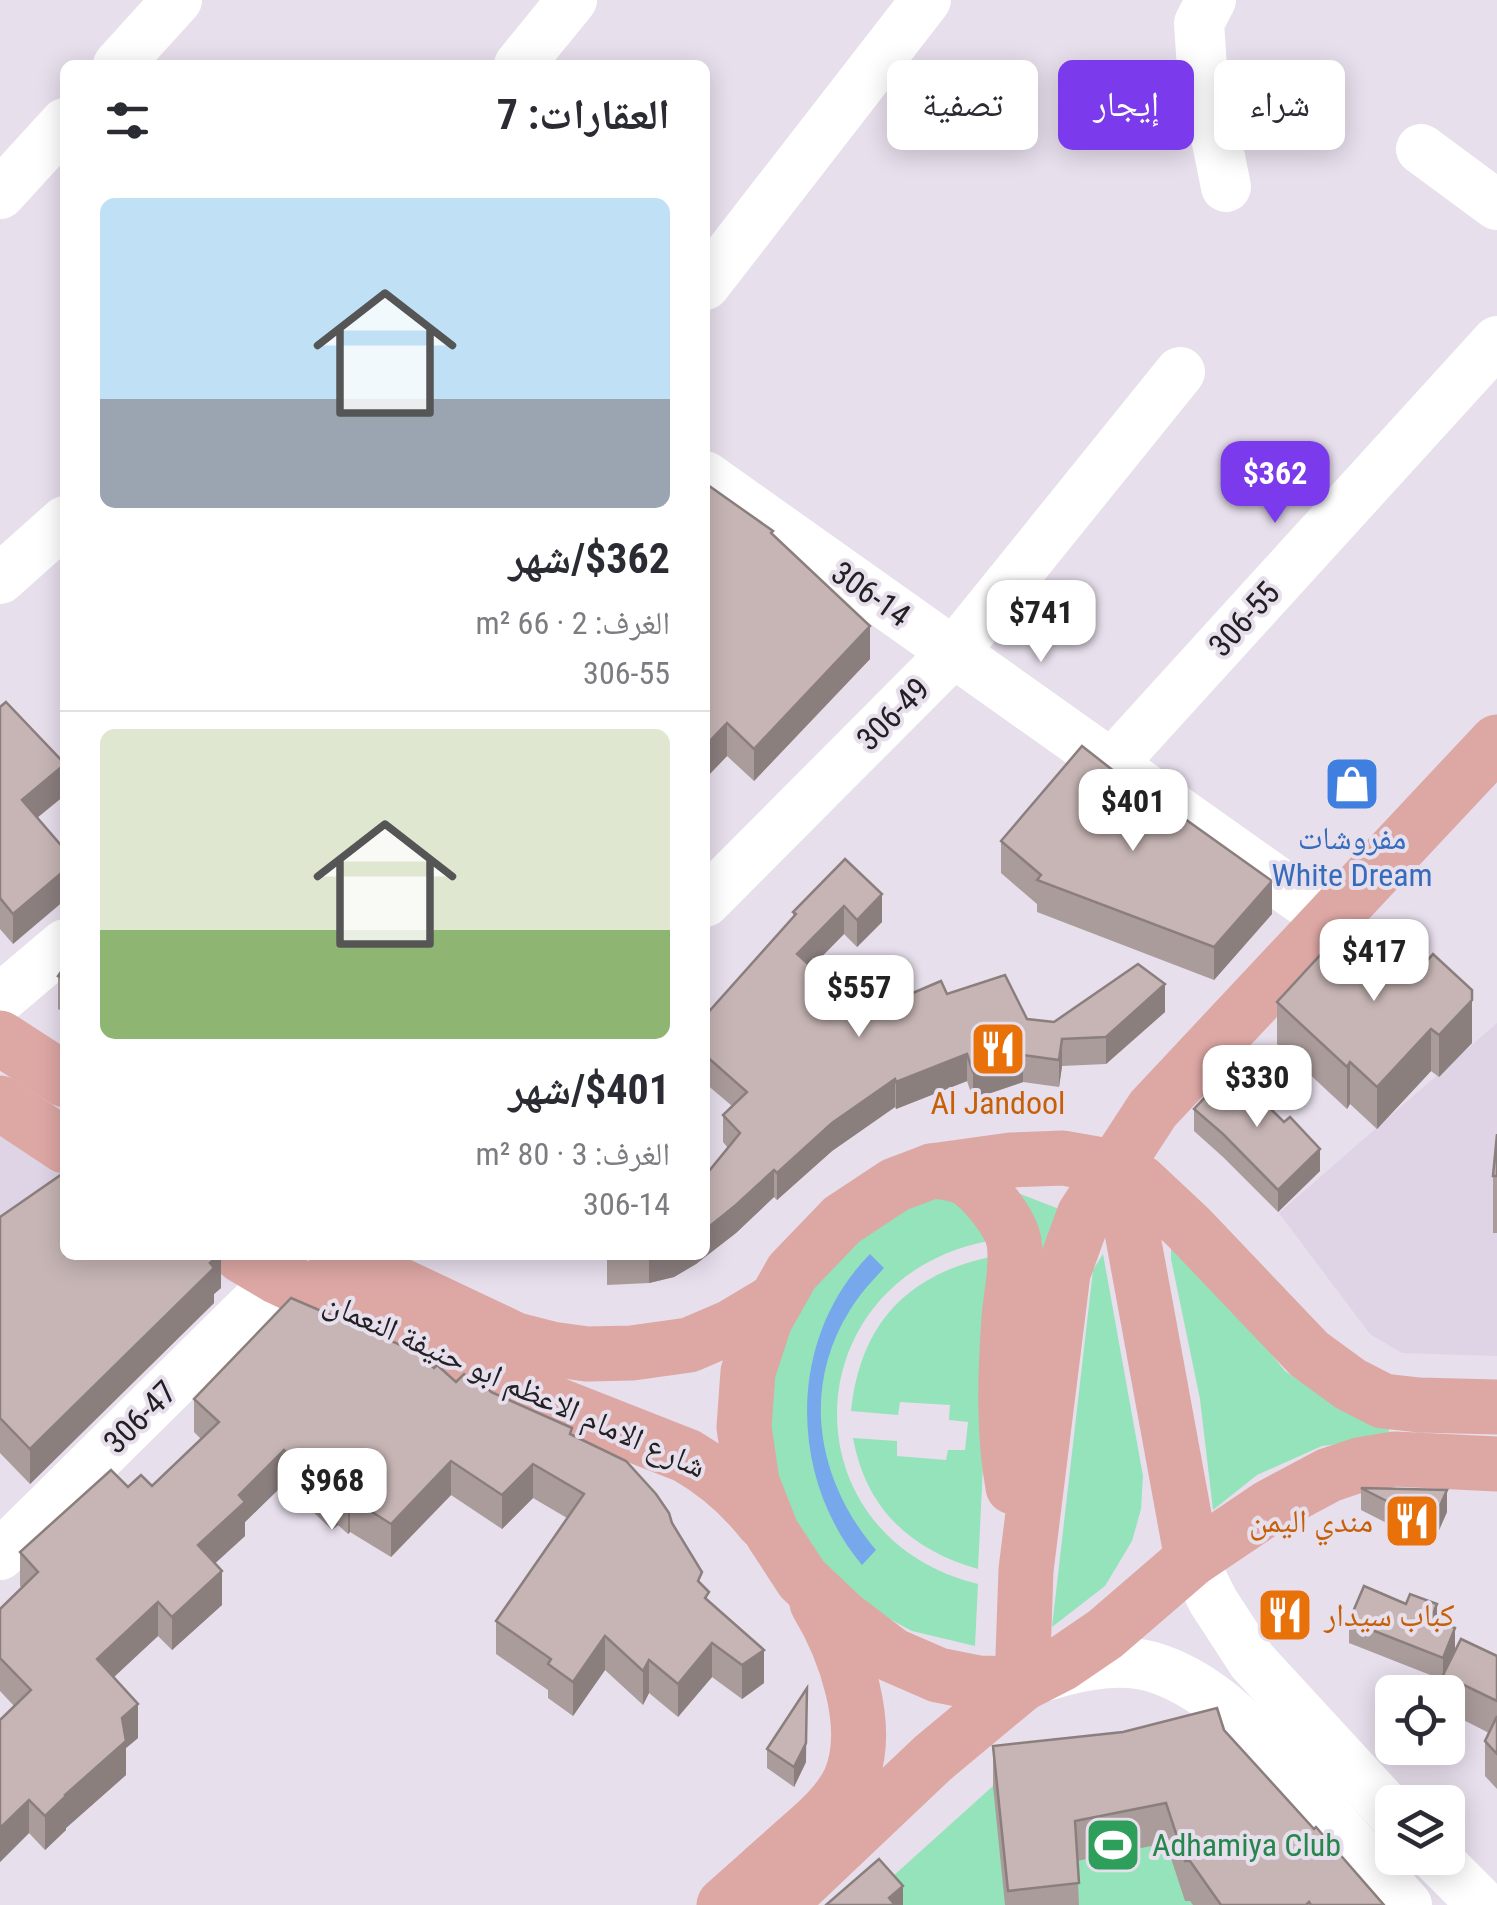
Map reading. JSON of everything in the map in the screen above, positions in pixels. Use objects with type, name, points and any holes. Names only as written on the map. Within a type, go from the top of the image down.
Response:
[{"type":"main road","points":[[1022,1684],[1026,1570],[1063,1272],[1084,1215],[1154,1108],[1497,742]]},
{"type":"main road","points":[[0,1038],[60,1077]]},
{"type":"main road","points":[[0,1103],[60,1143]]},
{"type":"main road","points":[[724,1905],[826,1814],[850,1781],[857,1753],[852,1683],[843,1654],[830,1624],[772,1533],[752,1482],[744,1428],[748,1372],[764,1320],[792,1272],[842,1220],[895,1185],[932,1171],[1011,1160],[1063,1158],[1114,1167],[1160,1200],[1309,1354],[1350,1384],[1382,1401],[1497,1407]]},
{"type":"main road","points":[[1114,1167],[1128,1210],[1192,1559]]},
{"type":"main road","points":[[932,1171],[952,1173],[970,1181],[992,1203],[1014,1240],[1005,1379],[1009,1468],[1026,1570]]},
{"type":"main road","name":"شارع الامام الاعظم ابو حنيفة النعمان","points":[[352,1260],[516,1340],[587,1354],[689,1345],[731,1327],[776,1300]]},
{"type":"main road","name":"شارع الامام الاعظم ابو حنيفة النعمان","points":[[259,1266],[500,1382],[687,1456],[716,1473],[743,1497],[772,1533]]},
{"type":"main road","points":[[778,1905],[933,1758],[1022,1684],[1105,1634],[1192,1559],[1269,1508],[1330,1475],[1360,1465],[1396,1459],[1497,1464]]},
{"type":"main road","points":[[802,1579],[842,1617],[892,1655],[938,1675],[978,1683],[1022,1684]]},
{"type":"street","points":[[123,60],[177,0]]},
{"type":"street","points":[[523,60],[572,0]]},
{"type":"street","points":[[710,279],[926,0]]},
{"type":"street","points":[[1211,0],[1200,23],[1202,68],[1226,187]]},
{"type":"street","points":[[0,194],[60,128]]},
{"type":"street","points":[[1420,149],[1497,206]]},
{"type":"street","name":"306-55","points":[[1112,764],[1497,341]]},
{"type":"street","name":"306-49","points":[[710,897],[954,652],[1180,372]]},
{"type":"street","name":"306-14","points":[[710,480],[1331,920]]},
{"type":"street","points":[[0,579],[60,525]]},
{"type":"street","points":[[0,1000],[60,948]]},
{"type":"street","name":"306-47","points":[[0,1556],[260,1299],[259,1266]]},
{"type":"street","points":[[1192,1559],[1252,1661],[1375,1795]]},
{"type":"street","points":[[1022,1684],[1069,1669],[1121,1662],[1158,1668],[1193,1684],[1239,1718],[1407,1905]]},
{"type":"street","points":[[1453,1875],[1482,1905]]},
{"type":"shaded area","points":[[1497,1023],[1497,1356],[1402,1353],[1370,1334],[1279,1213]]},
{"type":"shaded area","points":[[0,1103],[60,1143],[60,1192],[0,1241]]},
{"type":"green space","points":[[947,1184],[988,1241],[924,1265],[877,1304],[848,1354],[837,1409],[844,1464],[870,1516],[915,1557],[978,1584],[975,1646],[912,1631],[864,1605],[824,1569],[778,1494],[763,1422],[778,1330],[869,1215]]},
{"type":"green space","points":[[1008,1189],[1059,1209],[1024,1448]]},
{"type":"green space","points":[[1171,1249],[1192,1256],[1285,1371],[1334,1404],[1389,1429],[1388,1438],[1322,1446],[1257,1475],[1213,1510],[1200,1399]]},
{"type":"green space","points":[[1103,1254],[1143,1476],[1141,1509],[1132,1541],[1105,1586],[1052,1627],[1093,1270]]},
{"type":"green space","points":[[990,1257],[978,1569],[932,1550],[895,1523],[869,1486],[853,1438],[897,1441],[897,1456],[946,1460],[948,1450],[965,1450],[968,1422],[949,1420],[950,1405],[900,1402],[898,1415],[851,1411],[865,1353],[892,1308],[934,1277]]},
{"type":"green space","name":"Adhamiya Club","points":[[1076,1779],[1351,1905],[861,1905],[993,1786]]},
{"type":"water","points":[[870,1254],[884,1268],[854,1304],[834,1340],[821,1403],[822,1434],[840,1495],[876,1550],[862,1565],[838,1530],[820,1491],[810,1450],[807,1408],[811,1366],[823,1326],[843,1288]]},
{"type":"building","points":[[710,487],[773,531],[870,626],[754,749],[727,723],[710,741]]},
{"type":"building","points":[[6,702],[60,759],[60,768],[22,800],[60,844],[60,874],[13,914],[0,898],[0,707]]},
{"type":"building","points":[[1082,746],[1272,881],[1214,947],[1037,880],[1041,875],[1001,841]]},
{"type":"building","points":[[845,859],[882,894],[857,920],[844,906],[797,954],[859,1010],[888,983],[894,1001],[941,981],[947,994],[1005,975],[1027,1019],[1054,1022],[1138,964],[1165,984],[1106,1037],[1062,1039],[1059,1060],[1023,1055],[973,1072],[967,1054],[896,1082],[895,1079],[832,1123],[710,1226],[710,1170],[740,1133],[723,1115],[747,1092],[710,1059],[710,1010],[796,914],[793,912]]},
{"type":"building","points":[[1346,927],[1380,958],[1385,953],[1397,964],[1406,955],[1421,968],[1433,954],[1472,990],[1472,1000],[1439,1035],[1431,1029],[1377,1087],[1350,1062],[1347,1067],[1277,1002]]},
{"type":"building","points":[[1231,1070],[1284,1122],[1290,1117],[1320,1149],[1278,1190],[1194,1109]]},
{"type":"building","points":[[1497,1134],[1497,1176],[1493,1176]]},
{"type":"building","points":[[60,1175],[60,1260],[213,1260],[210,1263],[214,1268],[30,1449],[0,1418],[0,1217]]},
{"type":"building","points":[[291,1298],[417,1352],[456,1382],[464,1374],[471,1382],[478,1378],[491,1392],[572,1428],[570,1434],[626,1461],[669,1513],[702,1572],[698,1581],[709,1592],[705,1598],[764,1650],[742,1665],[712,1643],[678,1684],[649,1660],[643,1671],[605,1636],[573,1682],[548,1664],[551,1659],[496,1621],[584,1494],[533,1464],[502,1495],[451,1461],[391,1524],[338,1491],[332,1497],[284,1450],[239,1495],[245,1502],[198,1545],[222,1571],[172,1617],[158,1602],[97,1659],[138,1704],[122,1718],[126,1741],[45,1816],[29,1800],[0,1828],[0,1720],[31,1690],[0,1658],[0,1609],[38,1572],[20,1552],[111,1470],[128,1487],[141,1475],[152,1486],[219,1422],[194,1399]]},
{"type":"building","points":[[1361,1488],[1447,1490],[1432,1524]]},
{"type":"building","points":[[1364,1586],[1406,1604],[1410,1594],[1437,1604],[1431,1619],[1455,1628],[1443,1658],[1349,1621]]},
{"type":"building","points":[[1461,1639],[1497,1656],[1497,1701],[1465,1686],[1465,1675],[1443,1675]]},
{"type":"building","points":[[807,1688],[806,1743],[794,1767],[767,1749]]},
{"type":"building","points":[[1217,1708],[1224,1730],[1384,1905],[1221,1905],[1190,1861],[1185,1861],[1166,1803],[1075,1821],[1079,1883],[1008,1891],[993,1746],[1123,1732]]},
{"type":"building","points":[[1497,1716],[1497,1754],[1485,1741]]},
{"type":"building","points":[[879,1859],[903,1886],[889,1898],[895,1905],[826,1905]]},
{"type":"place","name":"مفروشات White Dream","points":[[1352,784]]},
{"type":"place","name":"Al Jandool","points":[[998,1049]]},
{"type":"place","name":"مندي اليمن","points":[[1412,1521]]},
{"type":"place","name":"كباب سيدار","points":[[1285,1615]]},
{"type":"place","name":"Adhamiya Club","points":[[1113,1845]]}]
